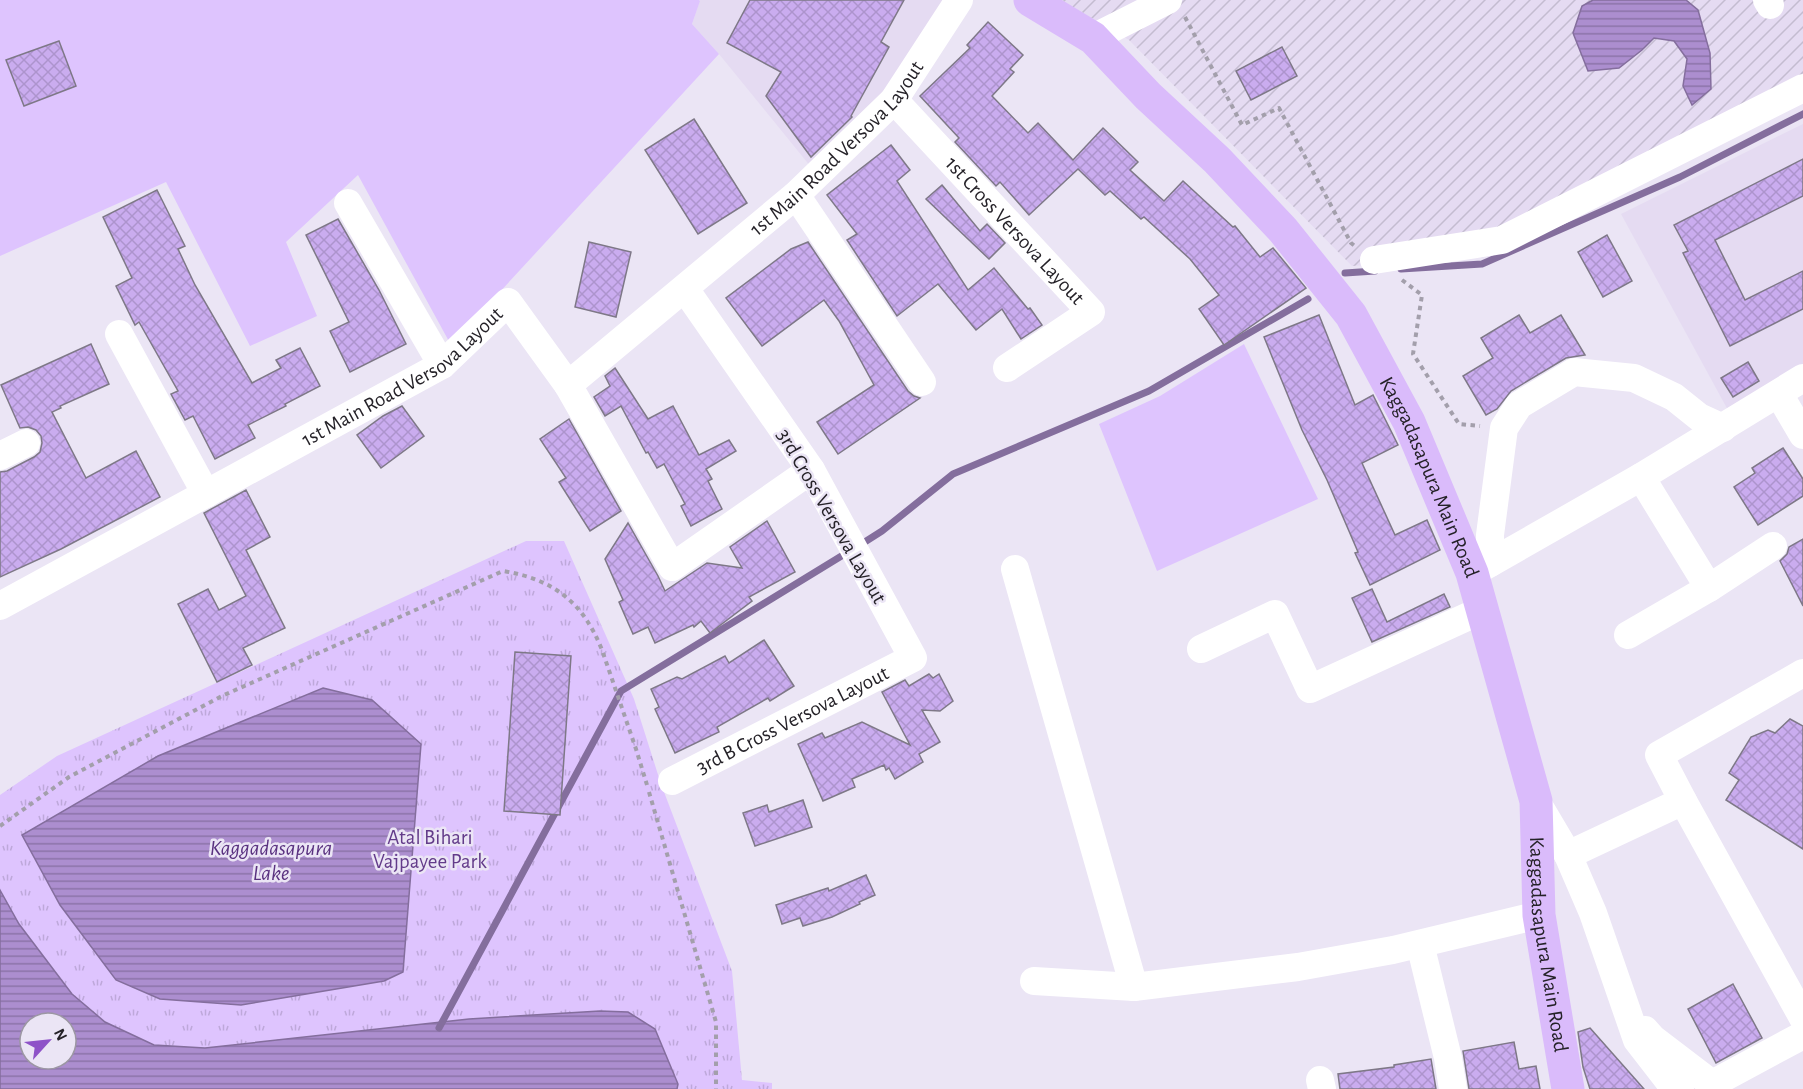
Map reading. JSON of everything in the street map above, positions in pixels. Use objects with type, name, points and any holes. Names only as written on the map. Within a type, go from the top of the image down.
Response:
[{"type":"main road","name":"Kaggadasapura Main Road","points":[[1030,0],[1093,38],[1148,96],[1232,175],[1282,230],[1351,315],[1409,422],[1481,568],[1482,610],[1536,801],[1539,915],[1568,1089]]},
{"type":"street","name":"1st Main Road Versova Layout","points":[[0,606],[442,365],[508,302],[568,386],[796,195],[894,100],[959,0]]},
{"type":"street","points":[[1093,38],[1132,7],[1175,5]]},
{"type":"street","points":[[1374,260],[1502,240],[1803,88]]},
{"type":"street","name":"1st Cross Versova Layout","points":[[894,100],[1091,312],[1007,368]]},
{"type":"street","points":[[796,195],[922,382]]},
{"type":"street","points":[[348,203],[442,365]]},
{"type":"street","name":"3rd Cross Versova Layout","points":[[685,289],[811,470],[914,658]]},
{"type":"street","points":[[119,334],[206,494]]},
{"type":"street","points":[[1481,568],[1490,535],[1504,428],[1519,405],[1574,372],[1634,378],[1674,398],[1699,417],[1724,428]]},
{"type":"street","points":[[1481,568],[1641,477],[1803,378]]},
{"type":"street","points":[[568,386],[672,567],[811,470]]},
{"type":"street","points":[[1779,393],[1803,435]]},
{"type":"street","points":[[0,456],[26,443]]},
{"type":"street","points":[[1641,477],[1709,588]]},
{"type":"street","points":[[1628,635],[1709,588],[1773,546]]},
{"type":"street","points":[[1015,569],[1134,987]]},
{"type":"street","points":[[1201,649],[1275,614],[1310,688],[1482,610]]},
{"type":"street","name":"3rd B Cross Versova Layout","points":[[672,781],[914,658]]},
{"type":"street","points":[[1803,673],[1659,755],[1803,1018]]},
{"type":"street","points":[[1536,801],[1568,855],[1593,913],[1638,1040],[1674,1084]]},
{"type":"street","points":[[1568,855],[1683,801]]},
{"type":"street","points":[[1034,981],[1134,987],[1298,968],[1420,944],[1539,915]]},
{"type":"street","points":[[1420,944],[1454,1089]]},
{"type":"street","points":[[1627,1011],[1653,1039],[1712,1084],[1803,1035]]},
{"type":"path","points":[[1175,5],[1242,126],[1279,108],[1351,243],[1374,260]]},
{"type":"path","points":[[1399,278],[1422,295],[1413,354],[1459,424],[1504,428]]},
{"type":"path","points":[[0,826],[69,777],[222,696],[503,571],[534,578],[563,593],[575,605],[587,619],[602,650],[636,749],[716,1022],[716,1089]]},
{"type":"shaded area","points":[[700,0],[951,0],[889,96],[815,172],[692,24]]},
{"type":"shaded area","points":[[1061,0],[1803,0],[1803,101],[1500,256],[1352,266],[1129,40]]},
{"type":"shaded area","points":[[1803,124],[1803,366],[1729,412],[1621,214]]},
{"type":"green space","points":[[0,0],[699,0],[692,24],[719,54],[451,345],[358,175],[286,242],[317,316],[250,346],[166,182],[0,256]]},
{"type":"green space","points":[[1244,344],[1318,499],[1157,571],[1099,424],[1160,396]]},
{"type":"green space","name":"Atal Bihari Vajpayee Park","points":[[526,541],[564,541],[634,699],[661,784],[732,971],[742,1080],[772,1083],[772,1089],[0,1089],[0,795],[57,756]]},
{"type":"water","points":[[1593,0],[1686,0],[1698,10],[1710,53],[1711,89],[1692,105],[1683,86],[1687,59],[1674,41],[1654,38],[1619,68],[1588,71],[1573,33],[1582,6]]},
{"type":"water","name":"Kaggadasapura Lake","points":[[323,688],[372,700],[421,744],[403,972],[384,981],[241,1005],[160,999],[116,980],[60,905],[22,835],[158,756]]},
{"type":"water","points":[[0,890],[19,924],[72,994],[105,1022],[154,1045],[205,1048],[469,1019],[600,1011],[628,1012],[655,1029],[678,1084],[677,1089],[0,1089]]},
{"type":"building","points":[[750,0],[904,0],[881,42],[889,47],[852,117],[811,157],[766,96],[781,72],[727,43]]},
{"type":"building","points":[[988,22],[1023,55],[1010,69],[1014,72],[992,96],[1028,133],[1038,123],[1073,160],[1103,128],[1138,162],[1130,170],[1164,201],[1183,181],[1233,227],[1235,226],[1260,257],[1273,248],[1306,288],[1224,345],[1199,309],[1219,295],[1190,259],[1144,217],[1141,219],[1110,191],[1105,195],[1078,169],[1029,215],[1000,182],[996,186],[955,142],[959,138],[920,96],[970,48],[967,45]]},
{"type":"building","points":[[59,41],[76,86],[24,106],[6,60]]},
{"type":"building","points":[[1282,47],[1297,76],[1251,100],[1236,71]]},
{"type":"building","points":[[694,119],[747,203],[698,234],[645,150]]},
{"type":"building","points":[[891,145],[910,170],[897,181],[968,290],[994,268],[1042,325],[1021,339],[1002,309],[976,330],[938,284],[897,316],[847,240],[857,234],[827,195]]},
{"type":"building","points":[[1803,159],[1803,196],[1715,240],[1745,300],[1803,271],[1803,309],[1730,346],[1683,253],[1688,251],[1674,225]]},
{"type":"building","points":[[942,185],[980,231],[987,224],[1005,243],[989,259],[926,199]]},
{"type":"building","points":[[157,190],[185,246],[178,249],[195,285],[252,383],[281,368],[276,360],[300,348],[320,386],[248,425],[255,438],[215,459],[193,416],[185,420],[171,394],[178,391],[139,322],[135,325],[116,286],[132,278],[103,217]]},
{"type":"building","points":[[338,219],[379,290],[406,344],[350,372],[330,331],[349,322],[306,235]]},
{"type":"building","points":[[1607,235],[1632,281],[1603,297],[1578,252]]},
{"type":"building","points":[[589,242],[631,252],[616,317],[575,307]]},
{"type":"building","points":[[808,242],[908,391],[920,398],[838,454],[817,422],[874,385],[839,321],[824,300],[762,346],[726,298],[791,249]]},
{"type":"building","points":[[1319,315],[1355,405],[1373,395],[1398,445],[1362,463],[1395,535],[1427,520],[1440,550],[1370,585],[1355,553],[1358,552],[1327,480],[1302,430],[1264,337]]},
{"type":"building","points":[[1519,315],[1530,333],[1561,315],[1585,355],[1566,358],[1511,391],[1497,409],[1486,415],[1463,376],[1493,358],[1481,338]]},
{"type":"building","points":[[91,344],[109,384],[60,406],[61,408],[52,412],[86,478],[136,451],[160,497],[61,549],[0,577],[0,472],[7,471],[34,457],[40,452],[42,443],[41,436],[36,430],[28,427],[20,428],[1,385]]},
{"type":"building","points":[[1748,362],[1759,381],[1733,397],[1721,378]]},
{"type":"building","points":[[615,368],[648,419],[673,406],[699,455],[729,440],[736,451],[706,469],[712,479],[708,481],[722,509],[691,526],[681,506],[685,504],[664,464],[657,468],[648,452],[646,453],[621,406],[605,416],[594,397],[610,386],[605,376]]},
{"type":"building","points":[[402,406],[424,436],[381,468],[357,435],[383,416]]},
{"type":"building","points":[[569,419],[621,511],[590,531],[559,482],[566,478],[540,439]]},
{"type":"building","points":[[1783,448],[1803,479],[1803,496],[1758,525],[1734,487],[1755,473],[1752,468]]},
{"type":"building","points":[[246,490],[270,537],[246,550],[285,628],[243,648],[252,665],[217,682],[178,604],[208,589],[219,610],[246,596],[204,513]]},
{"type":"building","points":[[767,521],[795,572],[749,597],[752,601],[710,633],[701,621],[694,627],[693,625],[655,643],[648,627],[633,634],[619,602],[623,600],[605,559],[628,523],[665,591],[707,563],[742,568],[730,547]]},
{"type":"building","points":[[1803,539],[1803,606],[1780,561],[1787,554],[1789,547]]},
{"type":"building","points":[[1372,589],[1387,622],[1444,594],[1450,607],[1372,642],[1352,598]]},
{"type":"building","points":[[764,640],[794,686],[770,701],[768,698],[717,727],[719,732],[675,753],[655,709],[659,707],[651,689],[677,677],[682,679],[725,656],[729,663]]},
{"type":"building","points":[[515,652],[571,656],[560,815],[504,811]]},
{"type":"building","points":[[929,674],[933,678],[939,674],[953,701],[940,711],[922,710],[940,742],[919,754],[923,762],[895,779],[889,768],[886,770],[884,765],[852,779],[855,787],[823,801],[798,744],[822,733],[825,738],[862,722],[910,745],[882,692],[905,680],[909,686]]},
{"type":"building","points":[[1790,719],[1803,726],[1803,849],[1726,800],[1739,780],[1729,773],[1751,737],[1768,730],[1775,733]]},
{"type":"building","points":[[803,800],[812,827],[755,846],[743,813],[767,805],[769,812]]},
{"type":"building","points":[[866,875],[875,895],[859,902],[860,904],[832,917],[803,926],[800,918],[782,924],[776,905],[828,888],[829,891]]},
{"type":"building","points":[[1733,984],[1762,1038],[1716,1063],[1688,1009]]},
{"type":"building","points":[[1590,1028],[1644,1089],[1590,1089],[1583,1067],[1578,1032]]},
{"type":"building","points":[[1514,1042],[1519,1069],[1536,1066],[1540,1089],[1469,1089],[1463,1051]]},
{"type":"building","points":[[1431,1059],[1436,1089],[1340,1089],[1338,1074],[1394,1067],[1394,1065]]},
{"type":"waterway","points":[[1401,269],[1482,264],[1680,177],[1803,114]]},
{"type":"waterway","points":[[1345,273],[1375,271]]},
{"type":"waterway","points":[[860,545],[882,531],[953,474],[1149,391],[1308,299]]},
{"type":"waterway","points":[[439,1028],[621,691],[848,552]]}]
